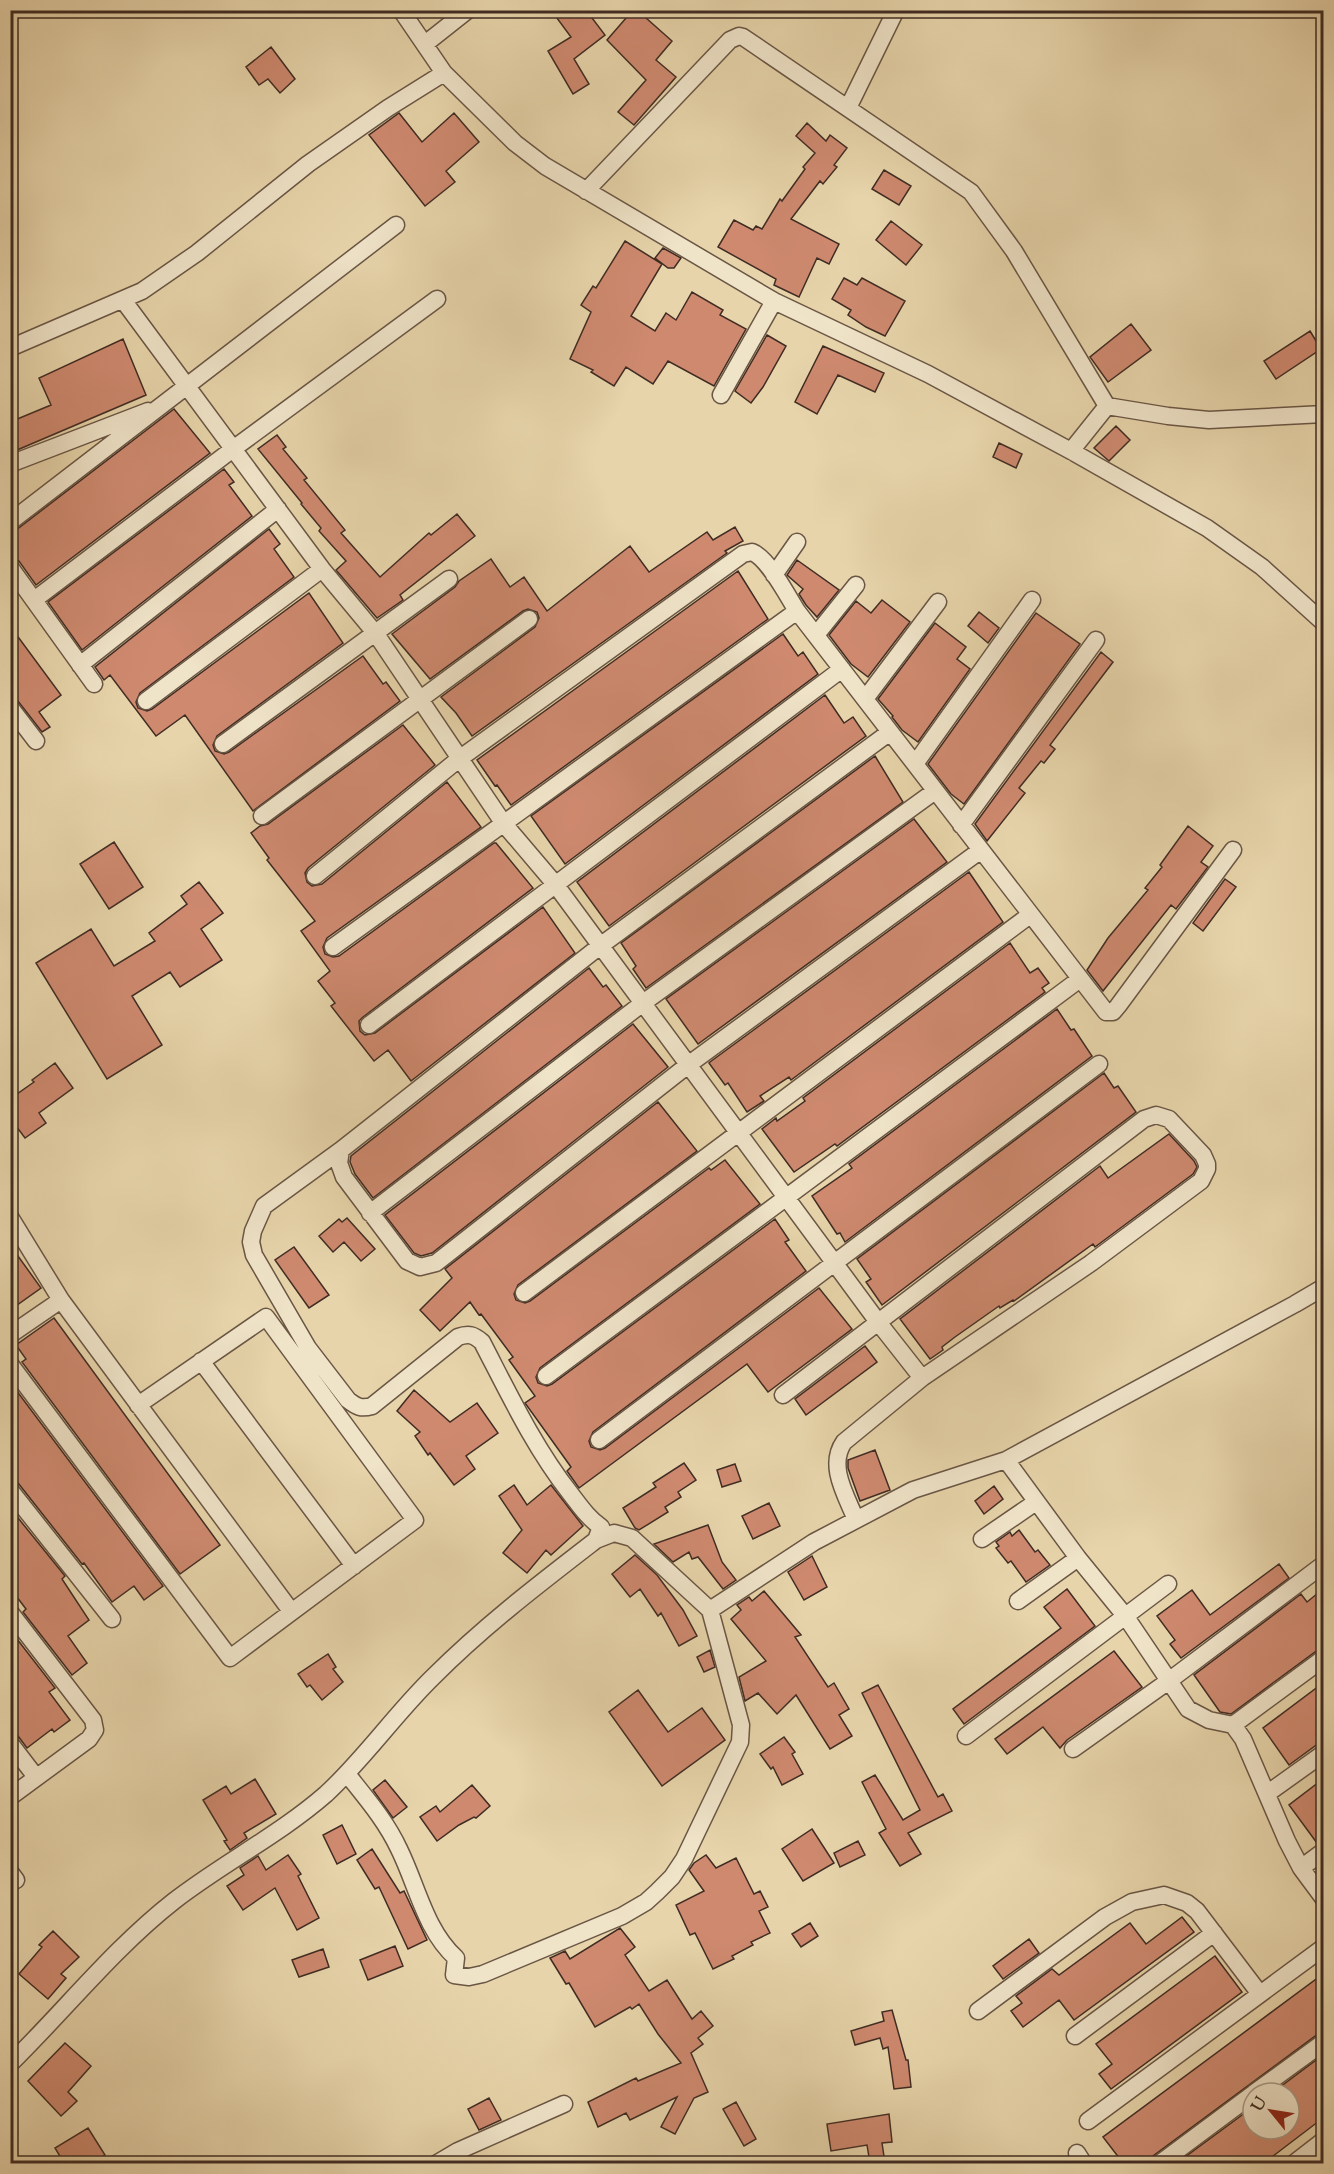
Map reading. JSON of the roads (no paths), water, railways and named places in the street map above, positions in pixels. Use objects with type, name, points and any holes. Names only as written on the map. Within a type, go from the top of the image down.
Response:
[{"type":"street","points":[[401,10],[444,73],[515,143],[545,166],[774,301],[928,374],[1071,451],[1226,540],[1262,567],[1323,623]]},
{"type":"street","points":[[424,44],[468,10]]},
{"type":"street","points":[[848,108],[896,10]]},
{"type":"street","points":[[586,192],[734,37],[739,36],[747,39],[962,185],[978,201],[1014,251],[1107,406],[1209,420],[1323,414]]},
{"type":"street","points":[[10,348],[123,300],[168,274],[308,164],[388,108],[444,73]]},
{"type":"street","points":[[10,522],[396,225]]},
{"type":"street","points":[[34,600],[233,449],[437,299]]},
{"type":"street","points":[[123,300],[322,569],[376,634],[504,824],[555,884],[834,1263],[922,1378]]},
{"type":"street","points":[[721,395],[774,301]]},
{"type":"street","points":[[10,464],[165,404]]},
{"type":"street","points":[[1071,451],[1107,406]]},
{"type":"street","points":[[80,665],[278,509]]},
{"type":"street","points":[[774,575],[797,542]]},
{"type":"street","points":[[315,876],[459,759],[743,554],[756,553],[1030,915],[1103,1009],[1110,1014],[1233,850]]},
{"type":"street","points":[[10,567],[94,684]]},
{"type":"street","points":[[146,701],[322,569]]},
{"type":"street","points":[[223,744],[449,579]]},
{"type":"street","points":[[816,635],[856,585]]},
{"type":"street","points":[[915,764],[1032,600]]},
{"type":"street","points":[[865,699],[938,602]]},
{"type":"street","points":[[333,947],[797,610]]},
{"type":"street","points":[[262,816],[529,619]]},
{"type":"street","points":[[962,825],[1096,640]]},
{"type":"street","points":[[369,1026],[842,669]]},
{"type":"street","points":[[10,707],[36,741]]},
{"type":"street","points":[[596,1540],[601,1527],[589,1518],[552,1470],[534,1441],[482,1342],[476,1336],[467,1334],[458,1337],[372,1406],[363,1408],[355,1406],[308,1348],[254,1255],[251,1242],[252,1231],[264,1206],[341,1150],[600,946],[890,732]]},
{"type":"street","points":[[370,1213],[643,1003],[935,791]]},
{"type":"street","points":[[341,1150],[340,1169],[407,1261],[420,1267],[436,1263],[688,1065],[981,850]]},
{"type":"street","points":[[524,1293],[1030,915]]},
{"type":"street","points":[[546,1376],[785,1196],[1080,979]]},
{"type":"street","points":[[599,1440],[1099,1064]]},
{"type":"street","points":[[783,1395],[1144,1119],[1156,1115],[1169,1119],[1203,1155],[1207,1164],[1204,1176],[1188,1192],[1091,1263],[922,1378],[844,1442],[839,1449],[837,1466],[856,1520]]},
{"type":"street","points":[[10,1216],[61,1300],[291,1611]]},
{"type":"street","points":[[711,1610],[814,1542],[913,1490],[1006,1460],[1323,1287]]},
{"type":"street","points":[[10,1335],[61,1300]]},
{"type":"street","points":[[10,1364],[230,1658],[415,1520],[266,1317],[138,1405]]},
{"type":"street","points":[[201,1361],[354,1566]]},
{"type":"street","points":[[1006,1460],[1078,1558],[1126,1617],[1188,1709],[1209,1720],[1233,1725],[1243,1739],[1268,1793],[1278,1822],[1301,1868],[1323,1899]]},
{"type":"street","points":[[10,1490],[112,1619]]},
{"type":"street","points":[[982,1539],[1036,1502]]},
{"type":"street","points":[[10,2064],[155,1917],[176,1900],[300,1815],[347,1774],[401,1710],[466,1645],[497,1617],[596,1540],[614,1533],[632,1538],[711,1610],[741,1725],[740,1742],[684,1859],[657,1892],[646,1902],[622,1916],[483,1974],[469,1977],[454,1975],[456,1958],[447,1950],[432,1927],[399,1847],[347,1774]]},
{"type":"street","points":[[1018,1601],[1078,1558]]},
{"type":"street","points":[[1072,1749],[1170,1680],[1323,1564]]},
{"type":"street","points":[[966,1736],[1168,1584]]},
{"type":"street","points":[[10,1612],[95,1725],[94,1734],[89,1739],[10,1797]]},
{"type":"street","points":[[1233,1725],[1323,1658]]},
{"type":"street","points":[[10,1743],[36,1778]]},
{"type":"street","points":[[1268,1793],[1323,1753]]},
{"type":"street","points":[[1301,1868],[1323,1851]]},
{"type":"street","points":[[978,2011],[1105,1917],[1132,1902],[1164,1895],[1187,1903],[1197,1911],[1260,1994]]},
{"type":"street","points":[[1075,2036],[1214,1933]]},
{"type":"street","points":[[1088,2121],[1323,1947]]},
{"type":"street","points":[[1270,2081],[1323,2042]]},
{"type":"street","points":[[1159,2163],[1241,2103]]},
{"type":"street","points":[[436,2163],[564,2104]]},
{"type":"street","points":[[1293,2163],[1323,2140]]}]
